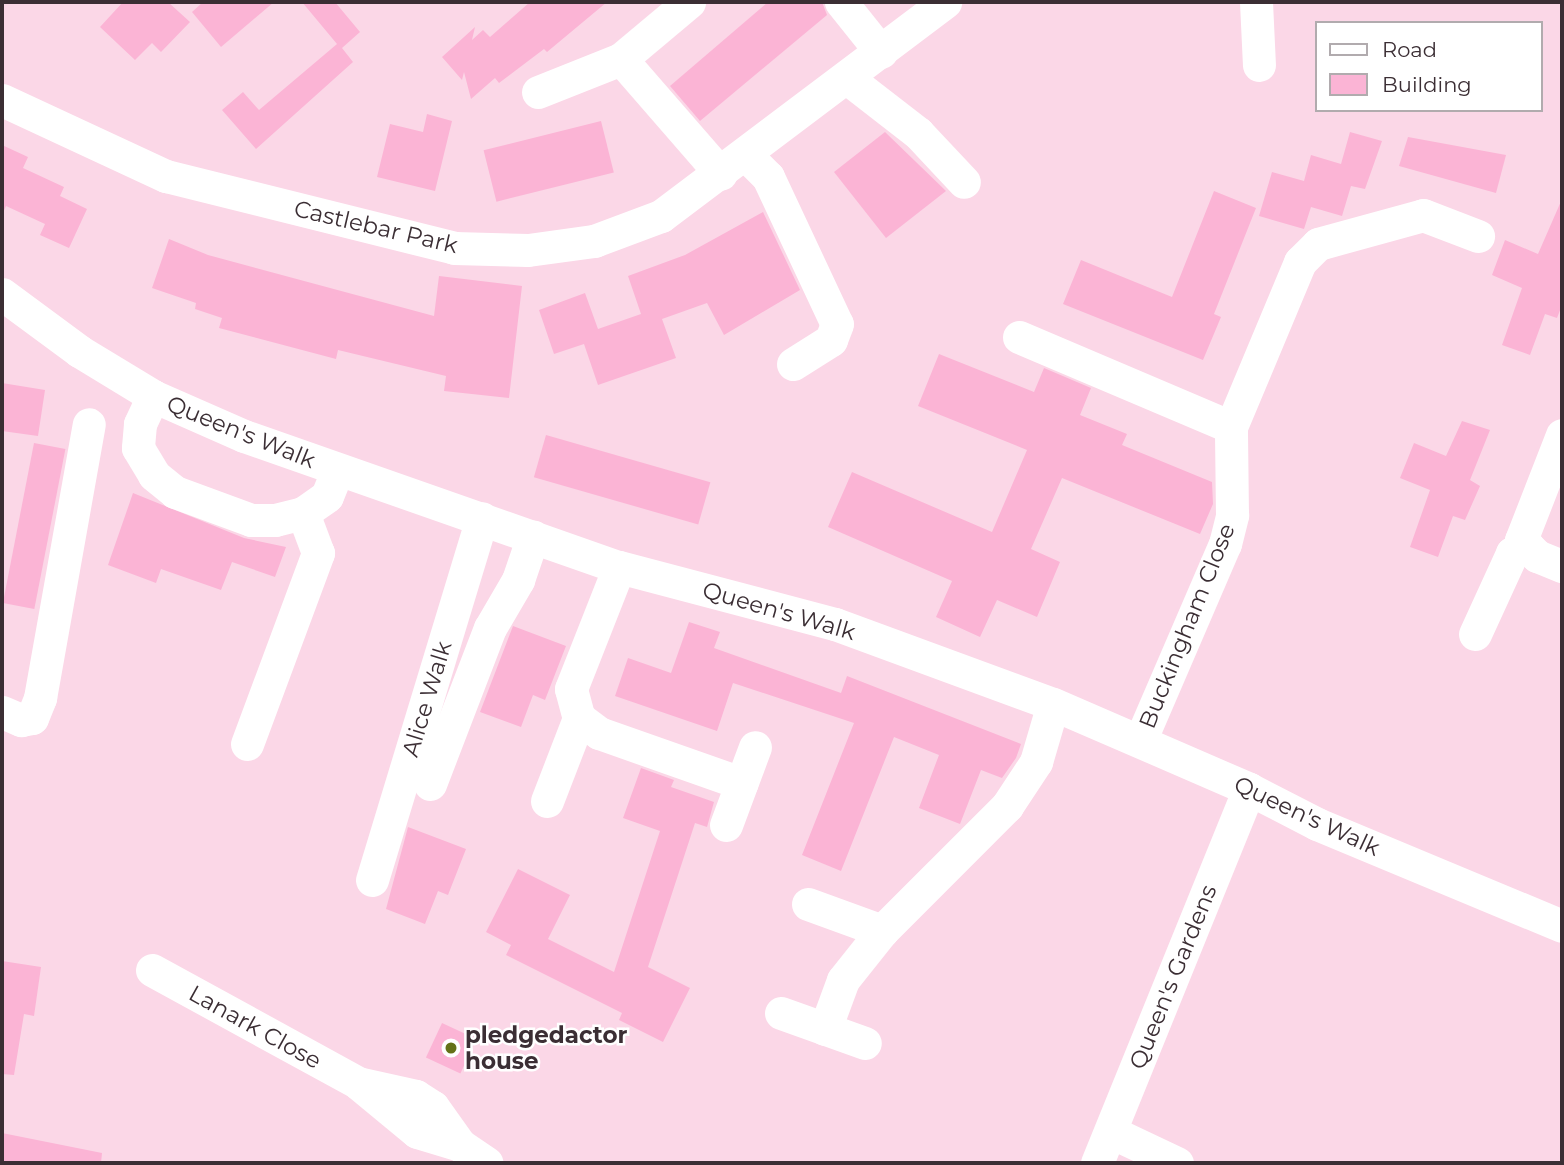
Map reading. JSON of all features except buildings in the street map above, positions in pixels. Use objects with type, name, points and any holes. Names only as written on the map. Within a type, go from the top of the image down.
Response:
[{"type":"street","points":[[538,92],[621,59],[689,2]]},
{"type":"street","points":[[841,2],[881,52]]},
{"type":"street","name":"Castlebar Park","points":[[2,100],[166,176],[454,248],[528,250],[594,241],[661,216],[945,2]]},
{"type":"street","points":[[1256,2],[1259,65]]},
{"type":"street","points":[[621,59],[733,164],[768,177],[836,324],[831,340],[793,364]]},
{"type":"street","points":[[847,78],[918,133],[964,182]]},
{"type":"street","name":"Buckingham Close","points":[[1140,741],[1224,544],[1232,515],[1231,427],[1300,262],[1318,244],[1423,215],[1478,236]]},
{"type":"street","name":"Queen's Walk","points":[[2,294],[79,351],[153,396],[337,471],[620,567],[835,624],[1053,705],[1140,741],[1249,789],[1317,824],[1562,926]]},
{"type":"street","points":[[1019,337],[1231,427]]},
{"type":"street","points":[[153,396],[140,424],[138,448],[154,475],[175,492],[251,520],[303,513],[327,496],[337,471]]},
{"type":"street","points":[[2,712],[21,720],[32,718],[40,698],[89,424]]},
{"type":"street","points":[[1562,435],[1521,540],[1537,556],[1562,566]]},
{"type":"street","points":[[247,744],[318,553],[303,513]]},
{"type":"street","name":"Alice Walk","points":[[372,880],[482,518]]},
{"type":"street","points":[[430,784],[490,628],[518,580],[533,536]]},
{"type":"street","points":[[1475,634],[1512,553],[1527,546]]},
{"type":"street","points":[[547,801],[579,718],[571,689],[620,567]]},
{"type":"street","points":[[825,1029],[843,980],[882,931],[1007,806],[1035,762],[1053,705]]},
{"type":"street","points":[[579,718],[599,733],[741,783]]},
{"type":"street","points":[[726,825],[755,747]]},
{"type":"street","name":"Queen's Gardens","points":[[1097,1163],[1249,789]]},
{"type":"street","points":[[808,904],[882,931]]},
{"type":"street","name":"Lanark Close","points":[[152,970],[358,1083],[416,1096],[433,1107],[460,1145],[487,1163]]},
{"type":"street","points":[[781,1013],[865,1043]]},
{"type":"street","points":[[1111,1132],[1177,1163]]},
{"type":"place","name":"pledgedactor house","points":[[451,1048]]}]
